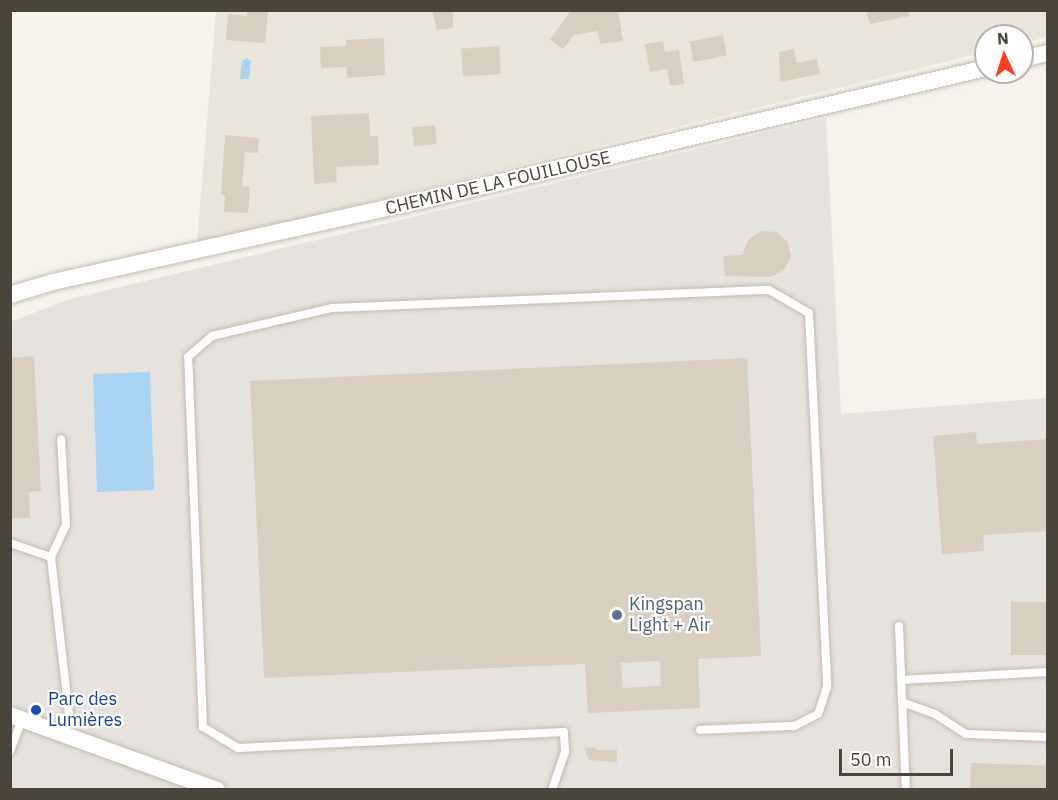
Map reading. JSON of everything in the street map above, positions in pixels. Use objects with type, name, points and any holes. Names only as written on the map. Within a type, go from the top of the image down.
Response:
[{"type":"street","name":"CHEMIN DE LA FOUILLOUSE","points":[[10,295],[53,282],[466,191],[974,71]]},
{"type":"street","points":[[16,718],[217,789]]},
{"type":"lane","points":[[552,789],[565,752],[564,732],[238,748],[203,727],[188,357],[212,336],[332,308],[769,290],[809,313],[827,687],[818,714],[794,726],[700,730]]},
{"type":"lane","points":[[61,439],[66,525],[51,557],[69,716],[64,735]]},
{"type":"lane","points":[[10,543],[51,557]]},
{"type":"lane","points":[[899,626],[906,789]]},
{"type":"lane","points":[[901,680],[1047,672]]},
{"type":"lane","points":[[902,702],[935,714],[966,734],[1047,737]]},
{"type":"lane","points":[[10,751],[16,718]]},
{"type":"shaded area","points":[[216,11],[1047,11],[1047,37],[1034,40],[1034,24],[974,24],[974,55],[197,244]]},
{"type":"shaded area","name":"Parc des Lumières","points":[[826,118],[841,414],[1047,398],[1047,789],[11,789],[10,322],[70,299]]},
{"type":"water","points":[[247,58],[251,61],[249,79],[240,79],[242,61]]},
{"type":"water","points":[[150,372],[154,490],[97,492],[93,374]]},
{"type":"building","points":[[247,10],[268,10],[265,43],[226,40],[228,14],[247,16]]},
{"type":"building","points":[[432,10],[453,10],[453,28],[437,30]]},
{"type":"building","points":[[618,10],[623,41],[600,44],[598,31],[574,35],[563,49],[550,40],[570,12]]},
{"type":"building","points":[[866,10],[909,10],[909,16],[870,24]]},
{"type":"building","points":[[723,35],[727,56],[694,62],[690,41]]},
{"type":"building","points":[[384,38],[385,75],[347,78],[346,67],[321,68],[320,47],[346,46],[346,40]]},
{"type":"building","points":[[663,41],[665,52],[679,50],[684,84],[670,86],[667,69],[650,72],[645,44]]},
{"type":"building","points":[[499,46],[501,74],[463,77],[461,49]]},
{"type":"building","points":[[794,49],[797,63],[817,59],[820,74],[780,82],[779,52]]},
{"type":"building","points":[[369,113],[370,136],[378,136],[379,165],[336,167],[337,182],[314,184],[311,116]]},
{"type":"building","points":[[435,125],[437,144],[414,146],[412,127]]},
{"type":"building","points":[[225,135],[259,138],[258,153],[245,152],[242,186],[250,187],[248,213],[224,212],[225,195],[221,195]]},
{"type":"building","points":[[762,231],[777,232],[788,242],[791,257],[784,270],[771,277],[725,276],[723,256],[742,255],[749,239]]},
{"type":"building","points":[[34,356],[41,491],[29,492],[30,518],[10,519],[10,358]]},
{"type":"building","points":[[747,358],[761,656],[698,659],[700,708],[588,713],[585,664],[264,678],[250,381]],"holes":[[[660,661],[661,686],[623,688],[621,663]]]},
{"type":"building","points":[[976,432],[977,444],[1047,439],[1047,531],[983,535],[984,551],[942,554],[933,436]]},
{"type":"building","points":[[1011,602],[1047,602],[1047,655],[1011,655]]},
{"type":"building","points":[[594,747],[597,750],[617,750],[617,762],[589,760],[584,748]]},
{"type":"building","points":[[971,763],[1047,766],[1046,790],[970,789]]},
{"type":"place","name":"Kingspan Light + Air","points":[[617,615]]},
{"type":"place","name":"Parc des Lumières","points":[[36,710]]}]
